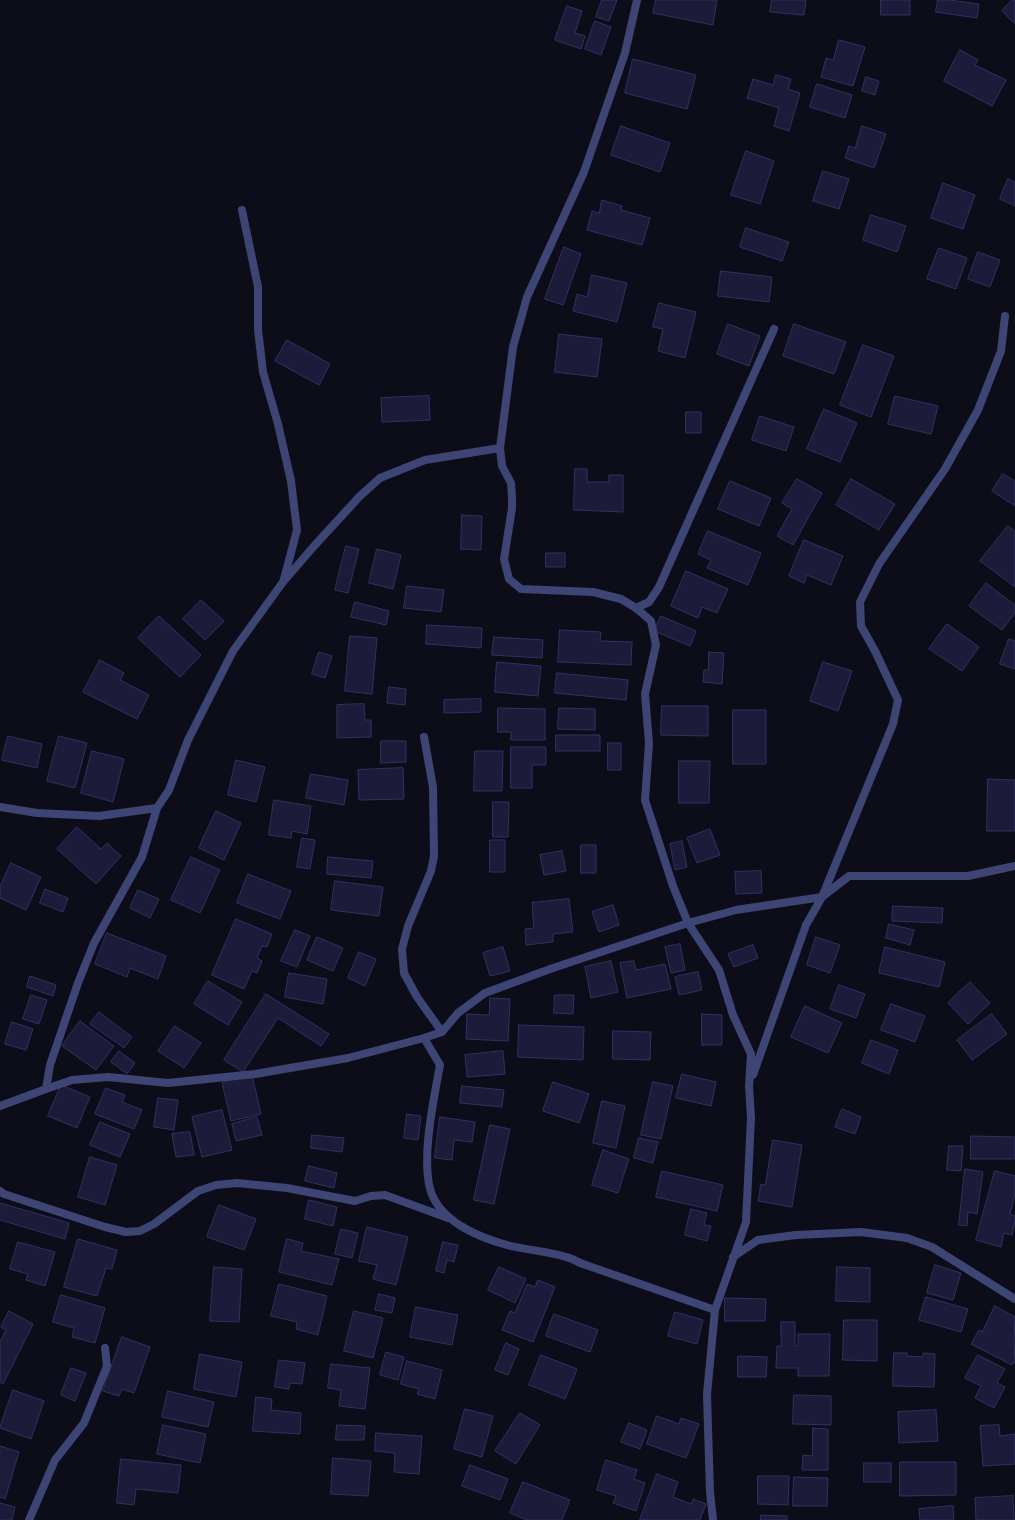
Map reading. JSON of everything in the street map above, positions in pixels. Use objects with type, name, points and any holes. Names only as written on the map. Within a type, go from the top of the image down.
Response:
[{"type":"street","points":[[638,0],[625,53],[584,172],[527,297],[513,347],[500,448],[502,466],[511,483],[512,496],[512,508],[504,559],[509,579],[521,589],[593,592],[621,600],[636,608],[651,621],[656,645],[645,694],[649,743],[645,800],[673,886],[688,923],[719,970],[733,1016],[751,1054],[749,1086],[751,1118],[746,1222],[715,1310],[707,1394],[710,1492],[713,1520]]},
{"type":"street","points":[[242,210],[258,287],[258,330],[262,372],[278,424],[290,481],[297,530],[283,582]]},
{"type":"street","points":[[749,1086],[806,925],[822,897],[893,724],[898,700],[875,652],[860,626],[860,602],[878,564],[945,469],[978,410],[1001,351],[1005,316]]},
{"type":"street","points":[[636,608],[649,602],[659,587],[774,329]]},
{"type":"street","points":[[46,1088],[50,1065],[94,943],[142,857],[157,808],[169,790],[188,740],[233,651],[283,582],[360,496],[380,478],[425,460],[500,448]]},
{"type":"street","points":[[424,737],[433,787],[434,856],[431,871],[408,926],[402,949],[404,973],[417,996],[442,1032]]},
{"type":"street","points":[[0,807],[37,813],[99,816],[157,808]]},
{"type":"street","points":[[0,1106],[46,1088],[72,1080],[108,1077],[168,1083],[255,1074],[348,1058],[442,1032],[458,1013],[485,993],[552,968],[688,923],[736,910],[822,897],[848,876],[968,876],[1015,866]]},
{"type":"street","points":[[424,1038],[440,1065],[432,1112],[426,1167],[429,1185],[434,1200],[448,1218]]},
{"type":"street","points":[[0,1190],[4,1194],[126,1232],[140,1231],[154,1224],[172,1212],[198,1191],[216,1185],[237,1183],[286,1188],[355,1201],[371,1196],[385,1195],[448,1218],[468,1231],[506,1245],[567,1257],[582,1264],[715,1310]]},
{"type":"street","points":[[733,1256],[758,1240],[796,1235],[860,1232],[907,1238],[932,1247],[1015,1299]]},
{"type":"street","points":[[29,1520],[55,1460],[84,1423],[108,1366],[105,1348]]},
{"type":"building","points":[[602,0],[617,0],[609,21],[596,17]]},
{"type":"building","points":[[656,0],[717,0],[713,25],[653,13]]},
{"type":"building","points":[[772,0],[806,0],[804,15],[770,12]]},
{"type":"building","points":[[881,0],[910,0],[910,15],[881,15]]},
{"type":"building","points":[[938,0],[979,4],[977,18],[936,12]]},
{"type":"building","points":[[1012,0],[1015,0],[1015,24],[1002,11]]},
{"type":"building","points":[[567,6],[582,11],[575,33],[585,36],[581,49],[555,40]]},
{"type":"building","points":[[595,21],[611,27],[601,55],[585,49]]},
{"type":"building","points":[[839,40],[865,47],[853,86],[821,77],[826,58],[833,60]]},
{"type":"building","points":[[960,50],[978,60],[975,65],[1006,80],[992,106],[944,81]]},
{"type":"building","points":[[633,59],[696,75],[687,109],[625,93]]},
{"type":"building","points":[[776,75],[791,79],[788,89],[800,93],[789,131],[774,126],[779,108],[747,98],[753,79],[773,85]]},
{"type":"building","points":[[866,77],[879,81],[875,95],[862,91]]},
{"type":"building","points":[[817,84],[852,95],[845,118],[810,107]]},
{"type":"building","points":[[621,126],[670,143],[660,172],[611,155]]},
{"type":"building","points":[[862,126],[886,134],[874,168],[845,158],[849,146],[855,148]]},
{"type":"building","points":[[746,151],[774,161],[760,204],[731,195]]},
{"type":"building","points":[[823,171],[849,179],[839,209],[813,201]]},
{"type":"building","points":[[1008,179],[1015,182],[1015,206],[1000,199]]},
{"type":"building","points":[[943,183],[975,195],[963,229],[931,218]]},
{"type":"building","points":[[602,200],[622,206],[621,210],[650,218],[642,245],[587,230],[592,211],[599,213]]},
{"type":"building","points":[[871,215],[906,226],[897,252],[863,240]]},
{"type":"building","points":[[746,228],[789,242],[782,261],[740,247]]},
{"type":"building","points":[[564,247],[581,254],[563,305],[545,299]]},
{"type":"building","points":[[939,248],[967,258],[956,289],[927,279]]},
{"type":"building","points":[[978,252],[1000,260],[990,287],[968,279]]},
{"type":"building","points":[[721,271],[772,277],[769,302],[718,296]]},
{"type":"building","points":[[592,275],[627,283],[617,322],[573,311],[577,294],[587,297]]},
{"type":"building","points":[[659,303],[696,312],[685,358],[658,351],[663,329],[653,327]]},
{"type":"building","points":[[728,324],[760,336],[749,366],[717,354]]},
{"type":"building","points":[[794,324],[846,342],[834,374],[783,356]]},
{"type":"building","points":[[559,334],[602,339],[597,377],[555,372]]},
{"type":"building","points":[[287,340],[330,364],[319,385],[275,361]]},
{"type":"building","points":[[863,345],[894,356],[871,417],[840,405]]},
{"type":"building","points":[[429,396],[430,420],[382,422],[381,398]]},
{"type":"building","points":[[895,396],[938,406],[931,434],[888,424]]},
{"type":"building","points":[[824,409],[857,423],[840,462],[807,449]]},
{"type":"building","points":[[686,412],[701,412],[701,433],[686,433]]},
{"type":"building","points":[[760,416],[794,427],[786,451],[752,440]]},
{"type":"building","points":[[575,469],[587,469],[587,482],[609,482],[609,475],[623,475],[623,512],[574,510]]},
{"type":"building","points":[[1003,474],[1015,481],[1015,506],[992,491]]},
{"type":"building","points":[[797,479],[822,493],[793,545],[777,536],[792,509],[782,503]]},
{"type":"building","points":[[851,479],[895,504],[879,530],[836,505]]},
{"type":"building","points":[[730,481],[771,498],[759,526],[718,509]]},
{"type":"building","points":[[462,515],[482,516],[481,550],[461,549]]},
{"type":"building","points":[[1008,526],[1015,531],[1015,587],[980,561]]},
{"type":"building","points":[[708,531],[761,553],[748,585],[707,568],[711,560],[698,554]]},
{"type":"building","points":[[804,540],[843,556],[831,585],[807,575],[804,583],[789,576]]},
{"type":"building","points":[[346,546],[359,549],[348,593],[335,590]]},
{"type":"building","points":[[377,549],[401,555],[393,589],[369,583]]},
{"type":"building","points":[[546,553],[565,553],[565,567],[546,567]]},
{"type":"building","points":[[686,571],[728,589],[717,613],[702,607],[698,618],[671,606]]},
{"type":"building","points":[[986,583],[1015,605],[1015,613],[1002,630],[969,606]]},
{"type":"building","points":[[407,586],[444,590],[441,612],[404,608]]},
{"type":"building","points":[[201,600],[224,621],[205,640],[183,619]]},
{"type":"building","points":[[355,602],[389,611],[386,625],[351,617]]},
{"type":"building","points":[[159,616],[201,655],[180,677],[138,638]]},
{"type":"building","points":[[661,616],[696,631],[690,646],[654,631]]},
{"type":"building","points":[[947,624],[979,647],[962,671],[929,649]]},
{"type":"building","points":[[427,625],[482,628],[481,648],[426,644]]},
{"type":"building","points":[[560,630],[601,632],[600,641],[632,642],[631,665],[558,662]]},
{"type":"building","points":[[350,636],[377,638],[372,694],[345,691]]},
{"type":"building","points":[[494,637],[543,640],[542,658],[492,655]]},
{"type":"building","points":[[1009,639],[1015,641],[1015,669],[1000,664]]},
{"type":"building","points":[[319,652],[332,656],[325,678],[312,674]]},
{"type":"building","points":[[709,652],[724,653],[722,684],[703,682],[704,670],[708,670]]},
{"type":"building","points":[[100,660],[124,673],[120,680],[149,695],[137,719],[83,692]]},
{"type":"building","points":[[497,662],[541,666],[538,696],[495,692]]},
{"type":"building","points":[[823,662],[852,671],[838,711],[810,701]]},
{"type":"building","points":[[557,673],[628,680],[626,700],[555,693]]},
{"type":"building","points":[[389,687],[406,689],[405,705],[387,703]]},
{"type":"building","points":[[481,699],[481,712],[444,713],[444,700]]},
{"type":"building","points":[[364,704],[365,720],[371,720],[371,737],[337,738],[337,705]]},
{"type":"building","points":[[662,706],[708,706],[708,736],[661,735]]},
{"type":"building","points":[[498,708],[545,709],[545,740],[511,740],[511,732],[498,732]]},
{"type":"building","points":[[559,708],[595,709],[595,730],[558,729]]},
{"type":"building","points":[[733,710],[766,710],[766,764],[733,764]]},
{"type":"building","points":[[556,735],[600,735],[600,751],[556,751]]},
{"type":"building","points":[[8,736],[42,744],[37,768],[2,760]]},
{"type":"building","points":[[59,736],[87,743],[75,788],[47,781]]},
{"type":"building","points":[[381,741],[406,741],[406,762],[381,763]]},
{"type":"building","points":[[608,743],[621,743],[621,770],[608,770]]},
{"type":"building","points":[[511,747],[546,747],[546,765],[532,765],[532,788],[511,788]]},
{"type":"building","points":[[92,751],[124,759],[113,802],[81,793]]},
{"type":"building","points":[[475,751],[503,751],[502,791],[474,791]]},
{"type":"building","points":[[236,760],[265,767],[256,802],[228,795]]},
{"type":"building","points":[[679,761],[710,761],[709,803],[679,803]]},
{"type":"building","points":[[403,768],[404,799],[359,800],[358,770]]},
{"type":"building","points":[[311,774],[348,780],[344,805],[306,798]]},
{"type":"building","points":[[988,779],[1015,780],[1015,831],[987,831]]},
{"type":"building","points":[[274,800],[311,806],[307,834],[292,831],[291,838],[269,835]]},
{"type":"building","points":[[493,802],[509,802],[508,837],[493,837]]},
{"type":"building","points":[[216,811],[241,823],[224,860],[199,848]]},
{"type":"building","points":[[77,827],[101,849],[107,843],[121,856],[96,884],[57,849]]},
{"type":"building","points":[[710,829],[720,855],[697,863],[687,838]]},
{"type":"building","points":[[302,838],[315,840],[310,869],[297,867]]},
{"type":"building","points":[[490,840],[505,840],[505,872],[490,872]]},
{"type":"building","points":[[682,841],[687,867],[675,870],[670,844]]},
{"type":"building","points":[[581,845],[596,845],[596,873],[581,873]]},
{"type":"building","points":[[562,851],[566,871],[544,875],[540,855]]},
{"type":"building","points":[[191,857],[220,870],[200,913],[171,900]]},
{"type":"building","points":[[328,857],[373,861],[371,878],[327,874]]},
{"type":"building","points":[[11,863],[41,877],[26,910],[0,898],[0,887]]},
{"type":"building","points":[[761,871],[762,893],[736,894],[735,872]]},
{"type":"building","points":[[248,874],[291,891],[280,919],[237,903]]},
{"type":"building","points":[[335,881],[383,887],[379,916],[331,910]]},
{"type":"building","points":[[45,889],[68,898],[63,912],[40,903]]},
{"type":"building","points":[[138,890],[159,899],[150,918],[130,908]]},
{"type":"building","points":[[569,899],[573,932],[553,934],[553,942],[526,945],[525,929],[534,928],[532,903]]},
{"type":"building","points":[[613,905],[619,925],[599,932],[592,912]]},
{"type":"building","points":[[893,906],[943,908],[942,923],[892,921]]},
{"type":"building","points":[[236,919],[272,934],[267,947],[262,946],[257,958],[262,961],[257,973],[252,971],[244,989],[212,975]]},
{"type":"building","points":[[889,924],[914,930],[910,945],[886,938]]},
{"type":"building","points":[[295,930],[310,936],[297,967],[281,961]]},
{"type":"building","points":[[107,933],[166,956],[158,979],[130,968],[127,977],[95,964]]},
{"type":"building","points":[[317,937],[343,948],[333,971],[307,960]]},
{"type":"building","points":[[816,937],[840,945],[830,973],[807,965]]},
{"type":"building","points":[[680,944],[685,970],[671,973],[665,947]]},
{"type":"building","points":[[753,945],[758,958],[734,967],[728,954]]},
{"type":"building","points":[[503,947],[510,971],[490,976],[483,953]]},
{"type":"building","points":[[885,947],[945,962],[939,987],[879,973]]},
{"type":"building","points":[[359,952],[376,959],[365,986],[348,978]]},
{"type":"building","points":[[611,961],[618,992],[591,998],[585,967]]},
{"type":"building","points":[[634,961],[636,970],[665,964],[671,989],[627,998],[620,963]]},
{"type":"building","points":[[698,972],[702,990],[679,995],[675,977]]},
{"type":"building","points":[[289,973],[327,979],[323,1004],[285,997]]},
{"type":"building","points":[[30,976],[56,985],[53,996],[27,987]]},
{"type":"building","points":[[208,981],[242,1002],[228,1025],[194,1004]]},
{"type":"building","points":[[970,982],[990,1003],[968,1024],[948,1003]]},
{"type":"building","points":[[839,985],[865,994],[856,1018],[830,1009]]},
{"type":"building","points":[[266,994],[329,1034],[321,1046],[278,1018],[243,1072],[224,1060]]},
{"type":"building","points":[[31,995],[47,1000],[39,1024],[23,1019]]},
{"type":"building","points":[[555,995],[574,995],[573,1014],[554,1013]]},
{"type":"building","points":[[490,998],[510,999],[508,1041],[466,1039],[467,1014],[489,1015]]},
{"type":"building","points":[[891,1004],[925,1016],[915,1042],[881,1030]]},
{"type":"building","points":[[805,1006],[842,1023],[828,1053],[791,1037]]},
{"type":"building","points":[[99,1012],[132,1037],[124,1048],[90,1024]]},
{"type":"building","points":[[702,1014],[722,1015],[722,1045],[702,1045]]},
{"type":"building","points":[[992,1014],[1007,1034],[972,1060],[957,1040]]},
{"type":"building","points":[[80,1021],[114,1046],[96,1070],[62,1046]]},
{"type":"building","points":[[12,1022],[33,1029],[26,1050],[5,1044]]},
{"type":"building","points":[[519,1025],[584,1027],[583,1060],[518,1057]]},
{"type":"building","points":[[175,1026],[201,1043],[184,1068],[158,1051]]},
{"type":"building","points":[[613,1031],[651,1032],[650,1060],[613,1059]]},
{"type":"building","points":[[871,1040],[898,1050],[889,1074],[862,1063]]},
{"type":"building","points":[[119,1051],[135,1063],[127,1074],[111,1062]]},
{"type":"building","points":[[503,1051],[505,1074],[467,1077],[465,1055]]},
{"type":"building","points":[[682,1074],[716,1082],[711,1106],[676,1098]]},
{"type":"building","points":[[252,1075],[261,1114],[231,1121],[222,1083]]},
{"type":"building","points":[[553,1082],[589,1094],[579,1123],[543,1111]]},
{"type":"building","points":[[653,1082],[673,1086],[661,1139],[641,1135]]},
{"type":"building","points":[[61,1085],[90,1097],[77,1128],[48,1116]]},
{"type":"building","points":[[462,1086],[504,1090],[502,1107],[460,1103]]},
{"type":"building","points":[[106,1088],[125,1095],[122,1102],[142,1110],[134,1129],[95,1114]]},
{"type":"building","points":[[158,1098],[178,1100],[174,1130],[154,1127]]},
{"type":"building","points":[[602,1101],[625,1106],[616,1148],[593,1143]]},
{"type":"building","points":[[842,1109],[861,1117],[855,1134],[835,1127]]},
{"type":"building","points":[[222,1110],[232,1150],[202,1157],[192,1117]]},
{"type":"building","points":[[407,1114],[421,1116],[418,1140],[404,1138]]},
{"type":"building","points":[[257,1117],[262,1135],[236,1141],[232,1124]]},
{"type":"building","points":[[440,1117],[475,1122],[472,1142],[454,1140],[452,1160],[435,1158]]},
{"type":"building","points":[[100,1122],[130,1134],[120,1157],[90,1145]]},
{"type":"building","points":[[490,1125],[510,1129],[494,1204],[474,1200]]},
{"type":"building","points":[[190,1132],[194,1155],[176,1157],[172,1134]]},
{"type":"building","points":[[312,1135],[344,1138],[342,1152],[311,1148]]},
{"type":"building","points":[[971,1136],[1015,1137],[1015,1159],[971,1159]]},
{"type":"building","points":[[639,1138],[658,1142],[653,1163],[634,1158]]},
{"type":"building","points":[[773,1140],[802,1145],[792,1207],[758,1201],[761,1184],[765,1185]]},
{"type":"building","points":[[949,1146],[963,1146],[961,1171],[947,1170]]},
{"type":"building","points":[[603,1150],[629,1159],[618,1193],[592,1185]]},
{"type":"building","points":[[90,1157],[117,1165],[105,1205],[78,1197]]},
{"type":"building","points":[[309,1166],[337,1173],[334,1188],[305,1181]]},
{"type":"building","points":[[965,1169],[983,1172],[977,1214],[968,1212],[967,1226],[959,1225]]},
{"type":"building","points":[[662,1171],[723,1185],[717,1211],[656,1197]]},
{"type":"building","points":[[995,1171],[1015,1176],[1015,1194],[1010,1214],[1015,1216],[1015,1221],[1012,1235],[1004,1233],[1001,1247],[976,1240]]},
{"type":"building","points":[[309,1200],[337,1207],[333,1226],[305,1219]]},
{"type":"building","points":[[0,1203],[69,1223],[65,1239],[0,1220]]},
{"type":"building","points":[[219,1205],[256,1219],[244,1250],[207,1237]]},
{"type":"building","points":[[691,1209],[707,1213],[704,1225],[711,1226],[707,1241],[685,1235]]},
{"type":"building","points":[[367,1227],[408,1237],[396,1285],[373,1279],[377,1265],[359,1261]]},
{"type":"building","points":[[341,1229],[358,1233],[352,1258],[335,1254]]},
{"type":"building","points":[[78,1239],[117,1250],[112,1269],[106,1268],[97,1296],[64,1287]]},
{"type":"building","points":[[287,1239],[303,1243],[301,1251],[339,1259],[332,1285],[279,1272]]},
{"type":"building","points":[[18,1242],[55,1252],[45,1286],[26,1280],[28,1274],[10,1269]]},
{"type":"building","points":[[443,1242],[458,1245],[454,1262],[447,1260],[444,1273],[436,1271]]},
{"type":"building","points":[[935,1265],[961,1273],[953,1300],[927,1293]]},
{"type":"building","points":[[214,1267],[242,1269],[239,1322],[210,1321]]},
{"type":"building","points":[[499,1267],[526,1279],[515,1303],[488,1290]]},
{"type":"building","points":[[837,1267],[870,1268],[870,1302],[836,1301]]},
{"type":"building","points":[[538,1280],[555,1287],[533,1342],[502,1330],[510,1311],[515,1313],[527,1284],[535,1287]]},
{"type":"building","points":[[279,1284],[327,1296],[318,1335],[296,1329],[297,1322],[271,1316]]},
{"type":"building","points":[[379,1294],[395,1298],[392,1313],[375,1310]]},
{"type":"building","points":[[61,1295],[105,1308],[95,1343],[72,1337],[74,1328],[53,1322]]},
{"type":"building","points":[[926,1297],[968,1309],[961,1332],[919,1320]]},
{"type":"building","points":[[725,1298],[766,1299],[765,1321],[725,1321]]},
{"type":"building","points":[[995,1306],[1015,1317],[1015,1361],[1012,1365],[971,1344],[979,1330],[982,1332]]},
{"type":"building","points":[[416,1307],[458,1315],[452,1345],[410,1337]]},
{"type":"building","points":[[9,1311],[33,1324],[3,1384],[0,1382],[0,1342],[6,1330],[1,1327]]},
{"type":"building","points":[[354,1311],[383,1318],[373,1358],[344,1351]]},
{"type":"building","points":[[675,1312],[703,1320],[697,1344],[668,1336]]},
{"type":"building","points":[[554,1314],[598,1330],[590,1352],[546,1336]]},
{"type":"building","points":[[844,1320],[877,1320],[877,1361],[843,1360]]},
{"type":"building","points":[[781,1322],[795,1322],[795,1346],[798,1346],[798,1334],[830,1334],[829,1376],[798,1376],[798,1368],[776,1368],[777,1346],[781,1346]]},
{"type":"building","points":[[122,1337],[150,1347],[134,1393],[122,1389],[119,1396],[103,1391]]},
{"type":"building","points":[[506,1343],[519,1349],[508,1375],[495,1370]]},
{"type":"building","points":[[386,1352],[404,1357],[398,1380],[380,1375]]},
{"type":"building","points":[[894,1353],[907,1353],[907,1356],[923,1357],[923,1353],[935,1354],[934,1387],[893,1386]]},
{"type":"building","points":[[200,1354],[242,1362],[236,1397],[194,1389]]},
{"type":"building","points":[[541,1355],[577,1369],[565,1399],[529,1385]]},
{"type":"building","points":[[978,1355],[1005,1369],[997,1383],[1005,1387],[994,1408],[975,1398],[981,1386],[965,1378]]},
{"type":"building","points":[[738,1356],[767,1357],[766,1377],[738,1377]]},
{"type":"building","points":[[279,1360],[305,1363],[302,1384],[290,1383],[289,1389],[275,1387]]},
{"type":"building","points":[[407,1361],[442,1370],[435,1399],[417,1394],[419,1389],[401,1384]]},
{"type":"building","points":[[331,1364],[370,1368],[365,1409],[339,1406],[341,1390],[328,1388]]},
{"type":"building","points":[[71,1368],[86,1373],[75,1401],[61,1395]]},
{"type":"building","points":[[13,1390],[44,1401],[31,1439],[0,1428]]},
{"type":"building","points":[[168,1391],[214,1402],[208,1427],[162,1417]]},
{"type":"building","points":[[794,1395],[831,1396],[831,1425],[793,1424]]},
{"type":"building","points":[[256,1397],[272,1399],[271,1410],[301,1413],[300,1434],[253,1431]]},
{"type":"building","points":[[465,1409],[493,1416],[482,1457],[454,1449]]},
{"type":"building","points":[[936,1410],[938,1441],[899,1443],[898,1412]]},
{"type":"building","points":[[520,1413],[540,1425],[516,1464],[495,1451]]},
{"type":"building","points":[[657,1416],[679,1424],[681,1418],[699,1424],[686,1458],[647,1444]]},
{"type":"building","points":[[629,1423],[647,1430],[640,1449],[621,1442]]},
{"type":"building","points":[[163,1425],[206,1434],[200,1463],[157,1454]]},
{"type":"building","points":[[337,1425],[365,1426],[364,1440],[336,1440]]},
{"type":"building","points":[[999,1425],[1000,1436],[1015,1434],[1015,1464],[983,1466],[980,1426]]},
{"type":"building","points":[[813,1428],[828,1429],[828,1470],[802,1470],[803,1455],[812,1456]]},
{"type":"building","points":[[376,1433],[422,1436],[419,1474],[394,1472],[395,1453],[375,1451]]},
{"type":"building","points":[[0,1446],[19,1452],[5,1499],[0,1497]]},
{"type":"building","points":[[333,1458],[371,1461],[368,1496],[331,1494]]},
{"type":"building","points":[[121,1459],[181,1465],[178,1493],[136,1489],[134,1505],[117,1503]]},
{"type":"building","points":[[606,1460],[637,1470],[634,1479],[645,1483],[636,1511],[613,1503],[616,1496],[597,1490]]},
{"type":"building","points":[[900,1462],[956,1462],[956,1495],[900,1496]]},
{"type":"building","points":[[864,1463],[891,1463],[891,1482],[864,1482]]},
{"type":"building","points":[[470,1465],[508,1479],[500,1500],[462,1486]]},
{"type":"building","points":[[657,1474],[678,1482],[673,1497],[691,1504],[693,1499],[706,1504],[700,1520],[640,1520]]},
{"type":"building","points":[[758,1476],[789,1476],[788,1505],[758,1504]]},
{"type":"building","points":[[794,1477],[828,1478],[827,1506],[793,1506]]},
{"type":"building","points":[[523,1482],[570,1500],[562,1520],[527,1520],[510,1513]]},
{"type":"building","points":[[1013,1496],[1014,1520],[976,1520],[975,1498]]},
{"type":"building","points":[[0,1503],[15,1507],[12,1520],[0,1520]]},
{"type":"building","points":[[953,1506],[954,1520],[920,1520],[919,1509]]},
{"type":"building","points":[[761,1515],[787,1516],[787,1520],[761,1520]]}]
